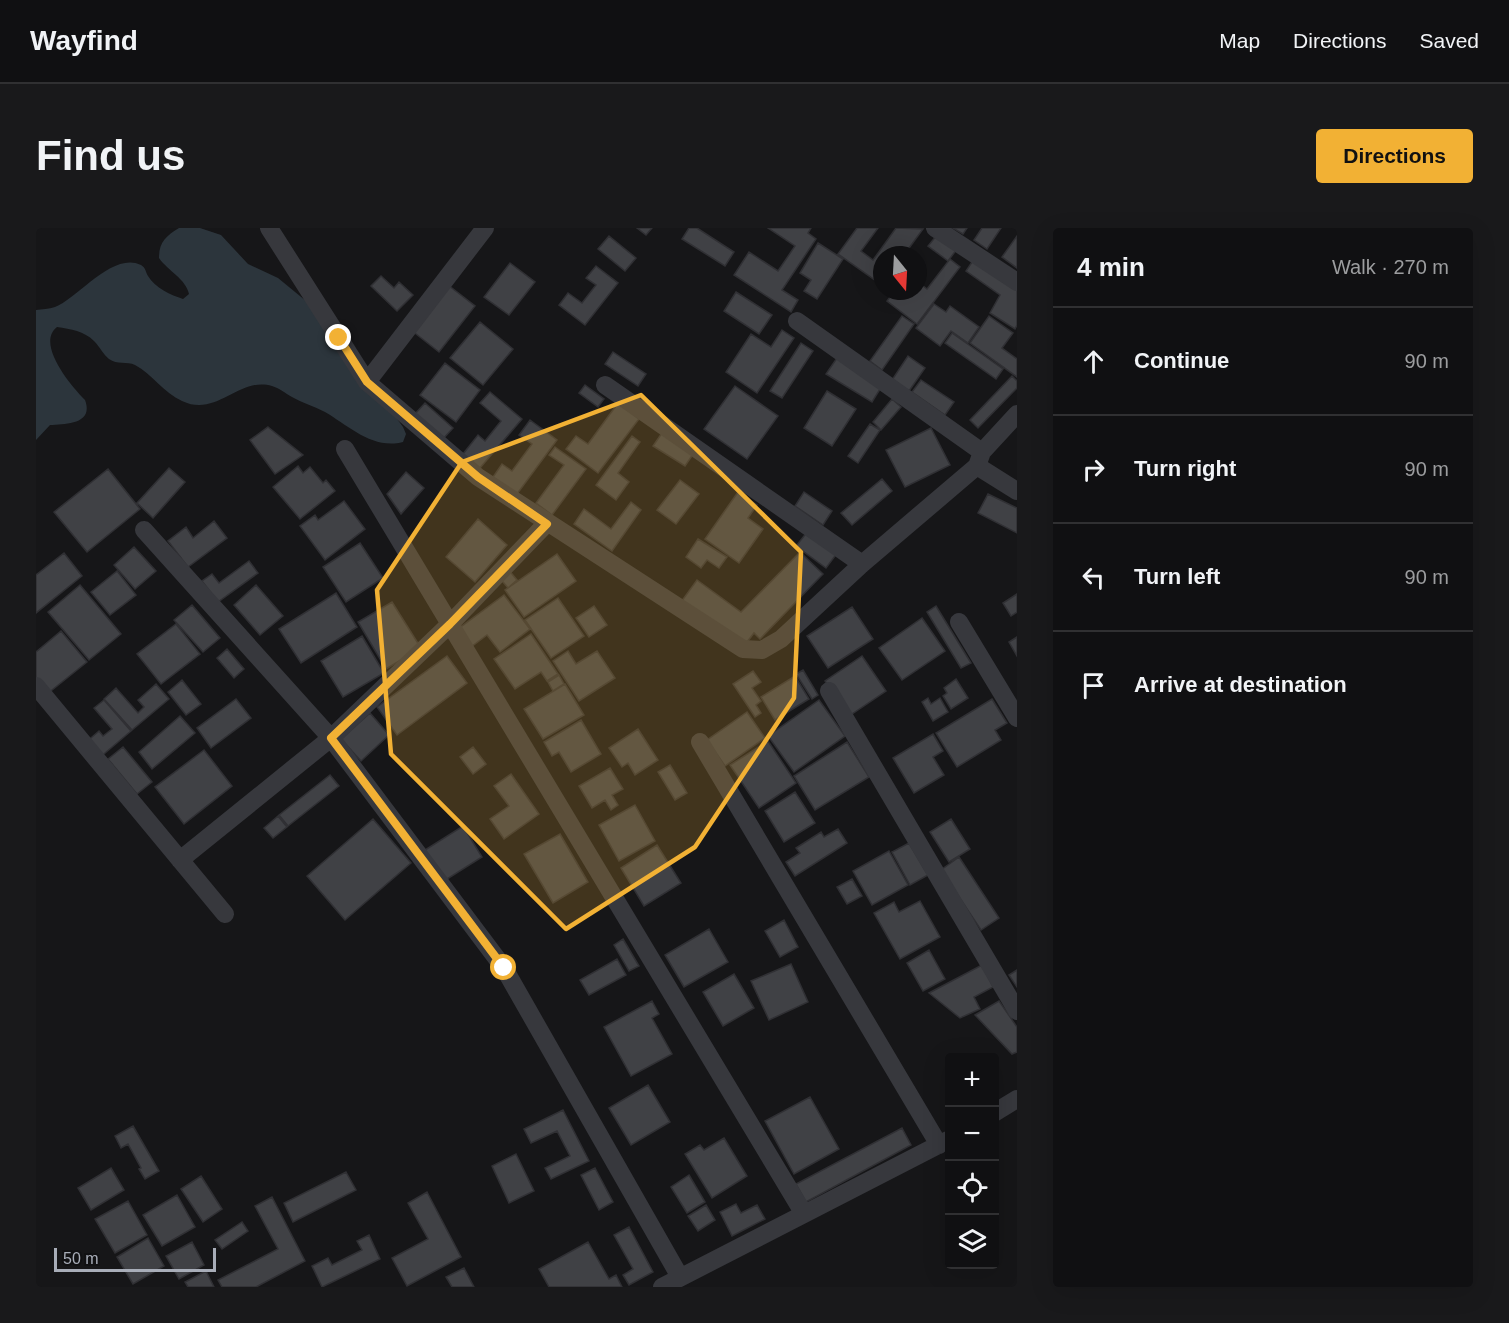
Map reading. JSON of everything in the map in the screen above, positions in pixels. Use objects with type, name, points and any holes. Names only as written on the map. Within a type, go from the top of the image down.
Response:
[{"type":"street","points":[[367,382],[484,228]]},
{"type":"street","points":[[935,228],[1017,282]]},
{"type":"street","points":[[273,229],[367,382],[478,477],[547,524],[743,649],[762,650],[781,639],[980,459],[1017,414]]},
{"type":"street","points":[[797,321],[980,459],[1017,491]]},
{"type":"street","points":[[605,386],[862,564]]},
{"type":"street","points":[[345,449],[804,1214]]},
{"type":"street","points":[[180,860],[331,738],[450,624],[547,524]]},
{"type":"street","points":[[144,530],[331,738],[504,968],[680,1277]]},
{"type":"street","points":[[959,622],[1017,718]]},
{"type":"street","points":[[36,686],[225,914]]},
{"type":"street","points":[[829,692],[1017,1011]]},
{"type":"street","points":[[663,1287],[944,1142],[700,742]]},
{"type":"street","points":[[999,1110],[1017,1099]]},
{"type":"highlighted area","points":[[641,395],[801,552],[794,698],[695,847],[566,929],[391,754],[377,590],[462,462]]},
{"type":"shaded area","points":[[179,228],[200,228],[221,235],[248,264],[278,278],[317,310],[403,427],[406,434],[403,442],[392,444],[371,440],[325,412],[272,386],[260,384],[249,387],[206,404],[195,405],[182,401],[135,365],[109,359],[86,335],[57,327],[50,343],[52,353],[71,384],[85,400],[86,414],[77,421],[50,425],[36,440],[36,310],[55,307],[96,277],[119,264],[130,262],[143,266],[151,280],[159,287],[183,299],[189,294],[187,289],[181,279],[159,258],[164,240]]},
{"type":"building","points":[[637,228],[652,228],[646,235]]},
{"type":"building","points":[[689,228],[697,228],[734,252],[725,266],[682,239]]},
{"type":"building","points":[[768,228],[811,228],[808,233],[816,239],[782,290],[798,300],[791,312],[734,275],[749,252],[778,271],[795,246]]},
{"type":"building","points":[[857,228],[878,228],[861,251],[873,260],[873,279],[838,254]]},
{"type":"building","points":[[896,228],[923,229],[911,246],[883,246]]},
{"type":"building","points":[[953,228],[967,228],[963,234]]},
{"type":"building","points":[[982,228],[1001,228],[987,249],[974,240]]},
{"type":"building","points":[[937,235],[957,249],[948,261],[928,246]]},
{"type":"building","points":[[609,236],[636,258],[625,271],[598,249]]},
{"type":"building","points":[[1017,236],[1017,268],[1002,257]]},
{"type":"building","points":[[818,243],[843,259],[817,299],[804,291],[811,280],[800,273]]},
{"type":"building","points":[[950,259],[960,267],[917,324],[887,301],[927,300],[927,289]]},
{"type":"building","points":[[974,259],[1017,290],[1015,329],[990,313],[1000,295],[966,271]]},
{"type":"building","points":[[510,263],[535,282],[509,315],[484,297]]},
{"type":"building","points":[[596,266],[618,283],[585,325],[559,305],[568,293],[582,303],[596,285],[586,278]]},
{"type":"building","points":[[381,276],[394,288],[399,282],[413,295],[397,311],[371,286]]},
{"type":"building","points":[[448,285],[475,306],[439,352],[411,330]]},
{"type":"building","points":[[736,292],[772,315],[759,334],[724,311]]},
{"type":"building","points":[[934,304],[946,312],[950,306],[979,327],[968,343],[951,331],[940,346],[916,328]]},
{"type":"building","points":[[902,316],[914,324],[882,370],[870,361]]},
{"type":"building","points":[[989,316],[1013,333],[1002,348],[1017,359],[1017,377],[970,343]]},
{"type":"building","points":[[480,322],[513,349],[483,385],[450,358]]},
{"type":"building","points":[[782,330],[794,338],[757,393],[726,372],[751,334],[771,347]]},
{"type":"building","points":[[952,333],[1003,369],[996,379],[945,343]]},
{"type":"building","points":[[801,343],[813,351],[782,398],[770,391]]},
{"type":"building","points":[[613,352],[646,374],[638,386],[605,364]]},
{"type":"building","points":[[908,356],[925,368],[909,391],[892,380]]},
{"type":"building","points":[[837,358],[882,386],[872,402],[826,374]]},
{"type":"building","points":[[445,363],[480,390],[456,422],[420,395]]},
{"type":"building","points":[[1012,376],[1017,381],[1017,388],[978,428],[970,420]]},
{"type":"building","points":[[921,380],[954,402],[945,415],[912,392]]},
{"type":"building","points":[[585,385],[604,399],[598,407],[579,393]]},
{"type":"building","points":[[735,386],[778,416],[747,459],[704,429]]},
{"type":"building","points":[[827,391],[856,409],[832,446],[804,428]]},
{"type":"building","points":[[490,392],[522,419],[480,468],[463,454],[478,435],[485,441],[501,421],[480,403]]},
{"type":"building","points":[[892,399],[901,407],[881,430],[873,422]]},
{"type":"building","points":[[425,403],[453,428],[442,440],[414,415]]},
{"type":"building","points":[[618,403],[639,419],[598,473],[566,449],[576,436],[588,444]]},
{"type":"building","points":[[530,420],[557,440],[517,494],[493,477],[502,464],[512,471],[532,444],[519,435]]},
{"type":"building","points":[[870,424],[880,430],[858,463],[848,456]]},
{"type":"building","points":[[268,427],[303,455],[275,474],[250,440]]},
{"type":"building","points":[[931,428],[950,465],[905,487],[886,450]]},
{"type":"building","points":[[664,430],[696,450],[685,466],[653,446]]},
{"type":"building","points":[[632,436],[640,442],[618,473],[629,482],[616,500],[596,485]]},
{"type":"building","points":[[555,447],[586,469],[552,515],[536,503],[564,465],[549,455]]},
{"type":"building","points":[[298,466],[303,473],[310,467],[323,483],[326,480],[335,491],[300,519],[273,487]]},
{"type":"building","points":[[169,468],[185,482],[153,518],[137,503]]},
{"type":"building","points":[[108,469],[140,509],[87,552],[54,512]]},
{"type":"building","points":[[406,472],[424,488],[401,514],[387,494]]},
{"type":"building","points":[[882,479],[892,491],[852,525],[841,513]]},
{"type":"building","points":[[680,480],[699,494],[676,524],[657,510]]},
{"type":"building","points":[[738,492],[757,505],[748,518],[763,529],[739,563],[705,539]]},
{"type":"building","points":[[804,492],[832,511],[823,525],[795,506]]},
{"type":"building","points":[[988,494],[1017,508],[1017,533],[978,513]]},
{"type":"building","points":[[344,501],[365,529],[325,560],[300,526],[315,515],[318,520]]},
{"type":"building","points":[[631,502],[641,510],[612,551],[574,524],[584,509],[611,529]]},
{"type":"building","points":[[478,519],[507,545],[475,582],[446,557]]},
{"type":"building","points":[[214,521],[227,538],[188,567],[168,541],[186,527],[193,538]]},
{"type":"building","points":[[808,531],[838,552],[826,568],[796,546]]},
{"type":"building","points":[[698,539],[727,557],[719,568],[707,560],[701,568],[686,557]]},
{"type":"building","points":[[360,543],[383,578],[346,602],[323,567]]},
{"type":"building","points":[[134,547],[156,571],[135,589],[114,565]]},
{"type":"building","points":[[800,552],[823,574],[760,639],[754,633],[744,646],[681,602],[697,580],[741,612]]},
{"type":"building","points":[[64,553],[82,576],[36,613],[36,575]]},
{"type":"building","points":[[557,554],[576,581],[524,617],[505,590]]},
{"type":"building","points":[[249,561],[258,573],[218,602],[202,581],[212,574],[219,583]]},
{"type":"building","points":[[507,568],[517,580],[508,588],[498,576]]},
{"type":"building","points":[[117,571],[136,595],[110,615],[91,592]]},
{"type":"building","points":[[80,585],[121,634],[89,660],[48,612]]},
{"type":"building","points":[[256,585],[283,616],[260,635],[234,605]]},
{"type":"building","points":[[336,593],[357,627],[301,663],[279,629]]},
{"type":"building","points":[[1017,594],[1017,612],[1011,616],[1003,603]]},
{"type":"building","points":[[504,595],[530,629],[500,652],[487,635],[471,647],[458,629]]},
{"type":"building","points":[[558,598],[584,636],[551,658],[525,620]]},
{"type":"building","points":[[392,602],[421,648],[386,669],[358,622]]},
{"type":"building","points":[[192,605],[220,638],[203,652],[174,620]]},
{"type":"building","points":[[594,606],[607,625],[589,637],[576,618]]},
{"type":"building","points":[[936,606],[971,663],[961,668],[927,612]]},
{"type":"building","points":[[852,607],[873,639],[828,668],[807,636]]},
{"type":"building","points":[[922,618],[945,651],[902,680],[879,648]]},
{"type":"building","points":[[176,624],[200,654],[161,684],[137,654]]},
{"type":"building","points":[[61,631],[87,662],[47,694],[36,681],[36,652]]},
{"type":"building","points":[[531,634],[558,674],[547,681],[541,672],[515,689],[494,659]]},
{"type":"building","points":[[362,636],[384,673],[343,697],[321,661]]},
{"type":"building","points":[[1017,637],[1017,656],[1009,642]]},
{"type":"building","points":[[227,649],[244,669],[234,678],[217,658]]},
{"type":"building","points":[[568,651],[576,664],[597,651],[615,678],[579,701],[553,661]]},
{"type":"building","points":[[447,656],[467,683],[397,735],[377,707]]},
{"type":"building","points":[[862,656],[886,691],[849,716],[825,681]]},
{"type":"building","points":[[803,670],[818,695],[812,699],[796,674]]},
{"type":"building","points":[[753,671],[761,682],[752,688],[761,701],[756,705],[761,713],[755,717],[733,684]]},
{"type":"building","points":[[559,675],[564,684],[553,691],[548,682]]},
{"type":"building","points":[[795,676],[809,699],[775,720],[761,697]]},
{"type":"building","points":[[956,679],[968,698],[951,709],[943,696],[947,693],[944,688]]},
{"type":"building","points":[[182,680],[201,704],[186,715],[168,692]]},
{"type":"building","points":[[156,684],[169,699],[132,730],[104,699],[116,688],[138,713],[144,707],[138,700]]},
{"type":"building","points":[[565,684],[584,715],[543,739],[524,709]]},
{"type":"building","points":[[928,698],[931,704],[940,698],[948,712],[933,721],[922,702]]},
{"type":"building","points":[[236,699],[251,718],[211,748],[197,728]]},
{"type":"building","points":[[992,699],[1007,723],[995,730],[1001,740],[957,767],[936,733]]},
{"type":"building","points":[[104,700],[131,731],[98,759],[85,743],[99,731],[103,736],[112,729],[94,708]]},
{"type":"building","points":[[819,700],[845,736],[794,772],[768,736]]},
{"type":"building","points":[[747,712],[765,738],[725,766],[707,740]]},
{"type":"building","points":[[370,713],[389,735],[361,761],[341,739]]},
{"type":"building","points":[[180,716],[195,733],[152,769],[139,752]]},
{"type":"building","points":[[581,720],[601,754],[571,772],[559,752],[552,756],[544,742]]},
{"type":"building","points":[[638,729],[658,760],[635,775],[628,763],[622,767],[609,748]]},
{"type":"building","points":[[933,734],[943,751],[933,757],[944,775],[914,793],[893,758]]},
{"type":"building","points":[[768,741],[796,783],[759,808],[730,765]]},
{"type":"building","points":[[847,742],[869,777],[815,810],[794,776]]},
{"type":"building","points":[[123,747],[152,782],[137,794],[108,759]]},
{"type":"building","points":[[473,747],[486,764],[473,774],[460,757]]},
{"type":"building","points":[[204,750],[232,786],[184,824],[155,787]]},
{"type":"building","points":[[670,765],[687,793],[675,800],[658,772]]},
{"type":"building","points":[[610,768],[623,789],[612,795],[618,805],[611,810],[605,800],[592,808],[579,786]]},
{"type":"building","points":[[511,774],[539,814],[504,839],[490,819],[509,806],[494,786]]},
{"type":"building","points":[[330,775],[339,786],[288,826],[279,815]]},
{"type":"building","points":[[795,792],[815,823],[784,842],[765,811]]},
{"type":"building","points":[[635,805],[655,841],[619,861],[599,825]]},
{"type":"building","points":[[278,816],[287,827],[273,838],[264,828]]},
{"type":"building","points":[[373,819],[411,863],[345,920],[307,876]]},
{"type":"building","points":[[951,819],[970,849],[949,862],[930,832]]},
{"type":"building","points":[[463,826],[482,857],[444,881],[425,850]]},
{"type":"building","points":[[838,829],[847,843],[795,876],[786,862],[800,853],[796,848],[821,832],[824,837]]},
{"type":"building","points":[[560,834],[588,882],[553,903],[524,854]]},
{"type":"building","points":[[909,843],[928,875],[910,885],[892,852]]},
{"type":"building","points":[[657,845],[681,883],[644,906],[621,868]]},
{"type":"building","points":[[889,851],[908,885],[872,905],[853,871]]},
{"type":"building","points":[[959,857],[999,918],[981,930],[941,870]]},
{"type":"building","points":[[852,879],[862,896],[847,904],[837,887]]},
{"type":"building","points":[[920,901],[940,937],[900,959],[874,913],[894,902],[899,912]]},
{"type":"building","points":[[784,920],[798,947],[780,957],[765,931]]},
{"type":"building","points":[[709,929],[728,962],[684,987],[665,955]]},
{"type":"building","points":[[623,939],[639,966],[629,971],[614,945]]},
{"type":"building","points":[[929,950],[945,979],[923,991],[907,963]]},
{"type":"building","points":[[617,959],[626,975],[589,995],[580,980]]},
{"type":"building","points":[[791,964],[808,1002],[769,1020],[751,981]]},
{"type":"building","points":[[982,965],[993,987],[974,997],[980,1009],[960,1018],[929,993]]},
{"type":"building","points":[[1017,970],[1017,987],[1009,975]]},
{"type":"building","points":[[734,974],[754,1008],[723,1026],[703,992]]},
{"type":"building","points":[[652,1001],[659,1014],[652,1018],[672,1054],[631,1076],[604,1027]]},
{"type":"building","points":[[999,1001],[1017,1027],[1017,1052],[1012,1054],[975,1015]]},
{"type":"building","points":[[648,1085],[670,1122],[631,1145],[609,1108]]},
{"type":"building","points":[[810,1097],[839,1149],[794,1174],[765,1121]]},
{"type":"building","points":[[563,1110],[589,1161],[551,1179],[545,1168],[570,1156],[557,1131],[531,1143],[524,1129]]},
{"type":"building","points":[[133,1126],[159,1171],[145,1179],[128,1144],[121,1148],[115,1136]]},
{"type":"building","points":[[902,1128],[911,1145],[806,1202],[796,1184]]},
{"type":"building","points":[[724,1138],[747,1176],[712,1198],[685,1154],[700,1145],[704,1150]]},
{"type":"building","points":[[516,1154],[534,1191],[509,1203],[492,1166]]},
{"type":"building","points":[[111,1168],[124,1190],[91,1210],[78,1188]]},
{"type":"building","points":[[595,1168],[613,1202],[599,1210],[581,1175]]},
{"type":"building","points":[[346,1172],[356,1190],[293,1222],[284,1203]]},
{"type":"building","points":[[689,1175],[705,1202],[687,1213],[671,1187]]},
{"type":"building","points":[[201,1176],[222,1209],[203,1222],[181,1189]]},
{"type":"building","points":[[427,1192],[461,1257],[407,1286],[392,1258],[428,1239],[408,1203]]},
{"type":"building","points":[[177,1195],[195,1227],[162,1246],[143,1215]]},
{"type":"building","points":[[272,1197],[305,1261],[256,1287],[222,1287],[218,1280],[278,1249],[255,1206]]},
{"type":"building","points":[[128,1201],[147,1235],[115,1253],[95,1219]]},
{"type":"building","points":[[736,1204],[741,1213],[757,1205],[765,1219],[732,1236],[720,1212]]},
{"type":"building","points":[[706,1205],[715,1220],[698,1231],[688,1216]]},
{"type":"building","points":[[242,1222],[248,1231],[222,1249],[215,1240]]},
{"type":"building","points":[[629,1227],[653,1272],[629,1285],[623,1275],[633,1269],[614,1235]]},
{"type":"building","points":[[369,1235],[380,1259],[322,1287],[312,1266],[328,1258],[332,1265],[362,1250],[357,1241]]},
{"type":"building","points":[[148,1238],[164,1266],[133,1284],[117,1257]]},
{"type":"building","points":[[192,1242],[204,1265],[179,1279],[166,1256]]},
{"type":"building","points":[[588,1242],[609,1279],[616,1275],[622,1287],[549,1287],[539,1269]]},
{"type":"building","points":[[464,1268],[474,1287],[452,1287],[446,1277]]},
{"type":"building","points":[[206,1271],[214,1287],[188,1287],[185,1282]]},
{"type":"route","points":[[339,338],[367,382],[478,477],[547,524],[450,624],[331,738],[504,968]]}]
